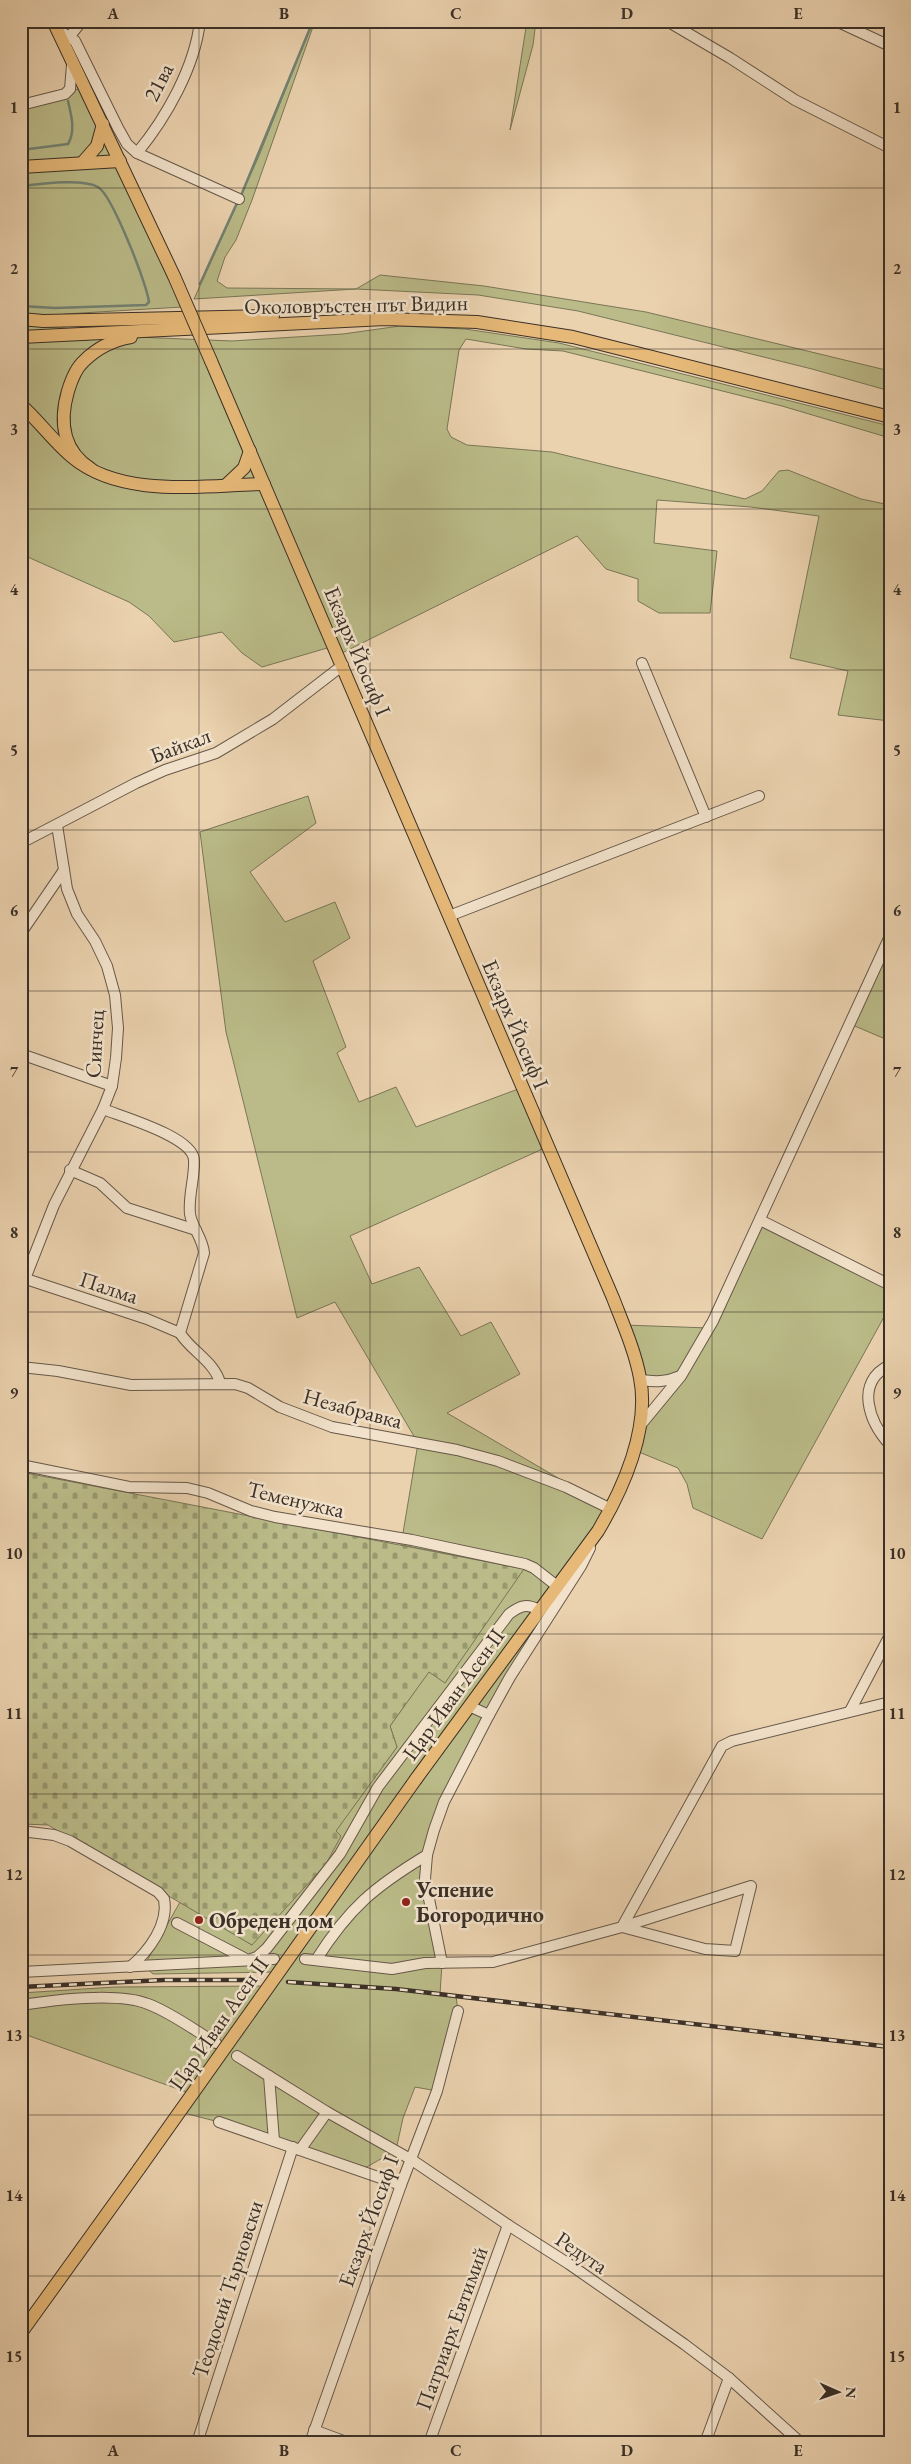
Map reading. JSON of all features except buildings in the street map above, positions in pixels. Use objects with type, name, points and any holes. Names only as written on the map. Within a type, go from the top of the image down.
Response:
[{"type":"main road","name":"Екзарх Йосиф I","points":[[55,25],[174,276],[343,665],[613,1298],[632,1350],[641,1380],[642,1404],[639,1428],[628,1469],[611,1509],[598,1531],[555,1589]]},
{"type":"main road","points":[[83,162],[97,146],[103,124]]},
{"type":"main road","points":[[21,167],[120,161]]},
{"type":"main road","points":[[21,319],[42,321],[343,314],[385,319]]},
{"type":"main road","name":"Околовръстен път Видин","points":[[21,337],[385,319],[478,322],[573,337],[890,417]]},
{"type":"main road","points":[[91,469],[80,462],[70,448],[63,430],[63,408],[70,382],[82,362],[100,348],[118,340],[132,337],[289,329],[315,322]]},
{"type":"main road","points":[[21,404],[72,458],[91,469],[130,484],[152,486],[264,484]]},
{"type":"main road","points":[[226,485],[244,468],[250,451]]},
{"type":"main road","name":"Цар Иван Асен II","points":[[21,2333],[416,1779],[555,1589]]},
{"type":"street","points":[[70,36],[82,21]]},
{"type":"street","name":"21ва","points":[[137,153],[157,125],[176,91],[194,53],[200,21]]},
{"type":"street","points":[[667,21],[730,58],[795,100],[890,148]]},
{"type":"street","points":[[836,21],[890,46]]},
{"type":"street","points":[[55,25],[70,36],[80,48],[127,144],[137,153],[239,199]]},
{"type":"street","points":[[21,105],[65,94],[70,89],[72,59]]},
{"type":"street","points":[[642,663],[706,817]]},
{"type":"street","name":"Байкал","points":[[21,843],[136,783],[165,770],[216,753],[273,719],[343,665]]},
{"type":"street","points":[[449,916],[759,796]]},
{"type":"street","name":"Синчец","points":[[21,1289],[54,1205],[70,1170],[103,1109],[112,1086],[118,1028],[115,995],[107,966],[95,941],[77,914],[70,897],[57,825]]},
{"type":"street","points":[[21,933],[64,870]]},
{"type":"street","points":[[639,1428],[681,1376],[713,1321],[890,936]]},
{"type":"street","points":[[21,1054],[112,1086]]},
{"type":"street","points":[[103,1109],[170,1135],[191,1149],[194,1158],[190,1213],[203,1245],[204,1253],[180,1333],[186,1342],[214,1369],[220,1383]]},
{"type":"street","points":[[70,1170],[100,1183],[127,1208],[196,1230]]},
{"type":"street","points":[[760,1220],[890,1285]]},
{"type":"street","name":"Палма","points":[[26,1279],[147,1319],[180,1333]]},
{"type":"street","points":[[890,1365],[876,1375],[868,1397],[873,1423],[890,1445]]},
{"type":"street","name":"Незабравка","points":[[21,1367],[58,1371],[131,1384],[235,1384],[248,1388],[280,1407],[332,1427],[456,1450],[498,1461],[566,1487],[611,1509]]},
{"type":"street","points":[[641,1380],[669,1381],[681,1376]]},
{"type":"street","name":"Теменужка","points":[[21,1465],[129,1487],[187,1488],[208,1493],[251,1511],[275,1517],[412,1540],[525,1564],[534,1568],[555,1589]]},
{"type":"street","name":"Екзарх Йосиф I","points":[[442,1963],[425,1879],[426,1856],[444,1802],[510,1677],[582,1566],[598,1531]]},
{"type":"street","points":[[178,1923],[248,1960],[257,1957],[340,1854],[378,1787],[509,1614],[519,1607],[526,1605],[538,1610]]},
{"type":"street","points":[[850,1711],[890,1635]]},
{"type":"street","points":[[622,1927],[722,1746],[732,1741],[890,1702]]},
{"type":"street","points":[[469,1706],[489,1714]]},
{"type":"street","points":[[21,1831],[54,1835],[70,1841],[158,1892],[164,1898],[163,1915],[157,1934],[143,1956],[130,1966]]},
{"type":"street","points":[[316,1960],[349,1913],[390,1877],[426,1856]]},
{"type":"street","points":[[305,1959],[392,1969],[425,1963],[493,1962],[622,1927],[751,1886],[735,1951],[705,1949],[622,1927]]},
{"type":"street","points":[[21,1972],[274,1959]]},
{"type":"street","points":[[21,2006],[73,1999],[134,2000],[148,2004],[216,2043]]},
{"type":"street","name":"Екзарх Йосиф I","points":[[310,2443],[401,2185],[437,2091],[458,2010]]},
{"type":"street","name":"Редута","points":[[237,2056],[327,2112],[412,2160],[569,2264],[729,2378],[801,2443]]},
{"type":"street","points":[[269,2076],[274,2141]]},
{"type":"street","name":"Теодосий Търновски","points":[[197,2443],[296,2148],[327,2112]]},
{"type":"street","points":[[219,2122],[401,2185]]},
{"type":"street","name":"Патриарх Евтимий","points":[[429,2443],[508,2225]]},
{"type":"street","points":[[705,2443],[729,2378]]},
{"type":"street","points":[[314,2430],[349,2443]]},
{"type":"green space","points":[[313,21],[315,21],[252,200],[236,240],[225,257],[217,281],[227,288],[356,289],[194,299],[258,158]]},
{"type":"green space","points":[[527,21],[536,21],[533,45],[510,130]]},
{"type":"green space","points":[[85,86],[182,307],[64,314],[64,334],[232,341],[343,334],[400,326],[465,329],[559,343],[890,426],[890,438],[782,406],[563,351],[526,349],[466,339],[459,350],[447,429],[451,437],[467,445],[552,452],[745,499],[762,491],[779,471],[788,470],[861,499],[890,505],[890,721],[838,715],[848,671],[790,658],[819,516],[751,507],[657,500],[654,543],[717,551],[710,613],[659,613],[638,601],[638,579],[606,569],[577,536],[338,655],[334,646],[262,667],[242,653],[222,632],[174,642],[149,616],[129,602],[21,554],[21,105],[65,94]]},
{"type":"green space","points":[[380,275],[484,286],[646,312],[890,371],[890,391],[812,369],[578,311],[478,295],[356,289]]},
{"type":"green space","points":[[308,796],[316,823],[250,872],[285,922],[335,902],[350,938],[313,961],[346,1047],[337,1053],[359,1102],[396,1087],[416,1127],[521,1088],[547,1147],[350,1236],[372,1284],[419,1267],[461,1336],[491,1322],[520,1374],[447,1413],[611,1509],[453,1785],[427,1855],[442,1963],[440,1994],[456,1996],[458,2011],[437,2091],[415,2087],[403,2118],[396,2150],[360,2171],[219,2122],[180,2112],[192,2094],[21,2033],[21,1993],[115,1987],[268,1986],[278,1972],[153,1974],[144,1966],[180,1902],[252,1945],[397,1747],[390,1726],[429,1671],[445,1682],[523,1568],[401,1545],[418,1443],[335,1302],[297,1318],[226,1032],[200,832]]},
{"type":"green space","points":[[890,936],[890,1041],[850,1024]]},
{"type":"green space","points":[[760,1220],[890,1285],[890,1306],[762,1539],[693,1508],[687,1484],[678,1468],[634,1450],[639,1428],[681,1377],[641,1380],[624,1325],[709,1328]]},
{"type":"green space","points":[[21,1472],[524,1569],[445,1683],[429,1672],[390,1726],[397,1747],[336,1831],[341,1836],[326,1864],[252,1945],[48,1825],[21,1824]]},
{"type":"waterway","points":[[240,198],[313,21]]},
{"type":"waterway","points":[[21,150],[68,144],[72,134],[68,101]]},
{"type":"waterway","points":[[21,186],[71,182],[91,184],[98,187],[104,193],[120,222],[136,260],[149,302],[146,305],[55,308],[21,306]]},
{"type":"waterway","points":[[200,284],[237,203]]},
{"type":"railway","points":[[21,1987],[164,1980],[258,1980]]},
{"type":"railway","points":[[288,1982],[396,1989],[890,2047]]},
{"type":"place","name":"Успение Богородично","points":[[406,1902]]},
{"type":"place","name":"Обреден дом","points":[[199,1920]]}]
